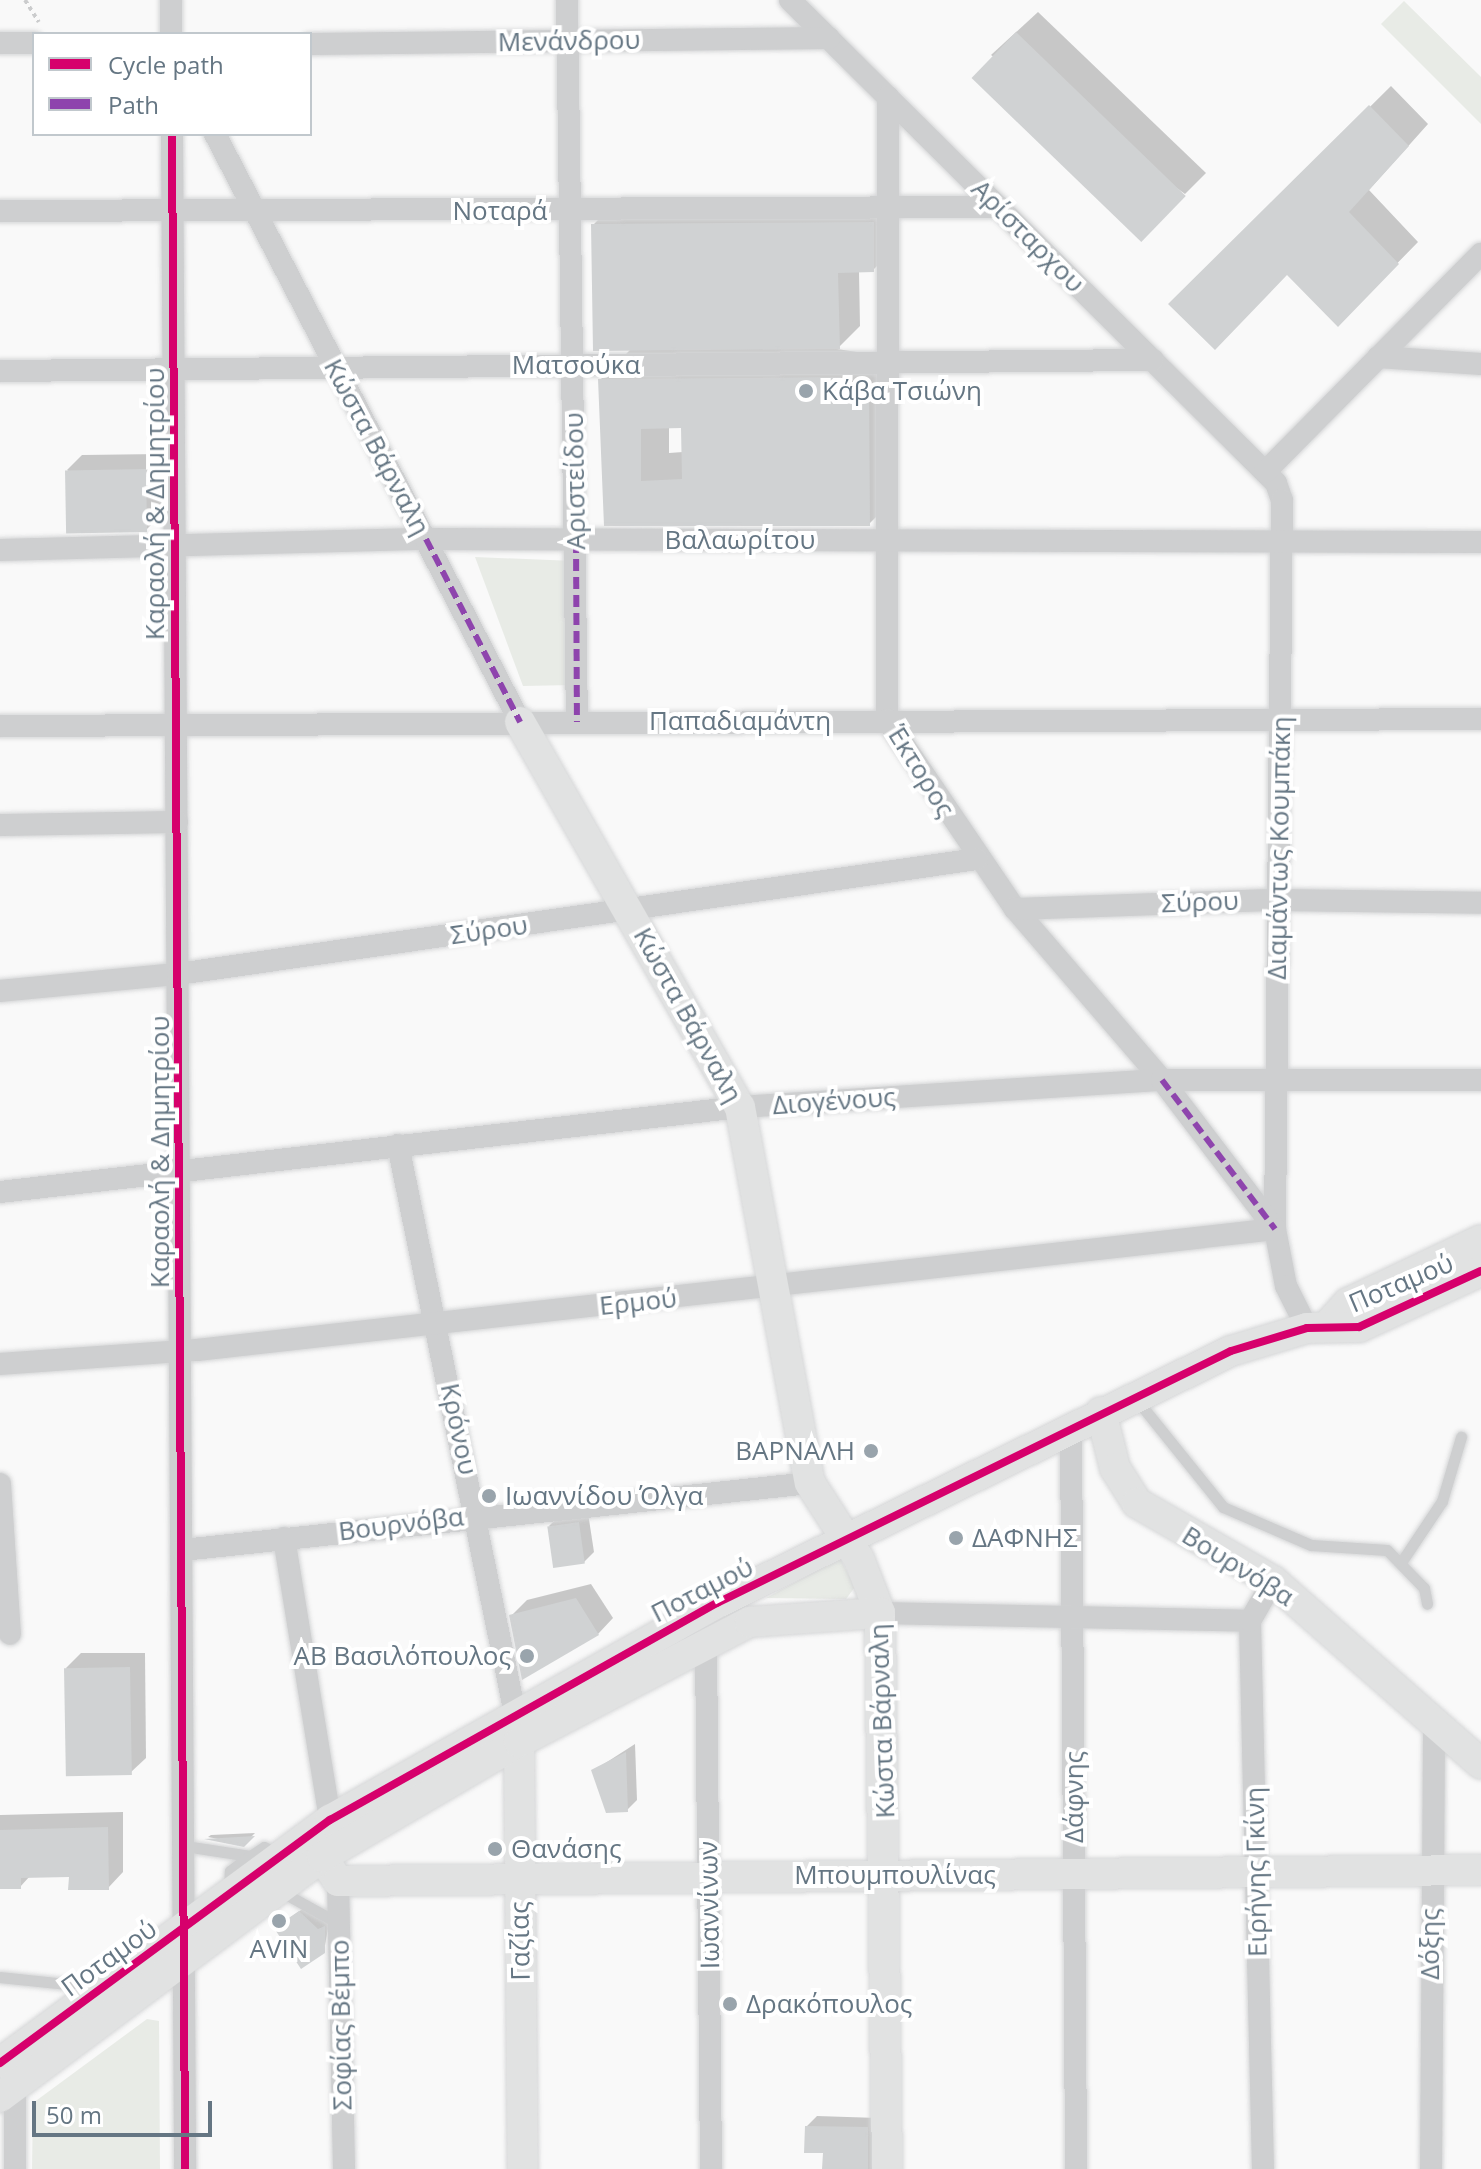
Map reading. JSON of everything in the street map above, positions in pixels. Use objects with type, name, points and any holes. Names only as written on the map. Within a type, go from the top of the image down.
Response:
[{"type":"street","points":[[171,0],[171,32]]},
{"type":"street","name":"Αριστείδου","points":[[567,0],[577,722]]},
{"type":"street","name":"Αρίσταρχου","points":[[790,0],[1265,472]]},
{"type":"street","name":"Μενάνδρου","points":[[312,44],[829,38]]},
{"type":"street","points":[[0,43],[32,43]]},
{"type":"street","name":"Έκτορος","points":[[888,97],[887,720],[977,859],[1015,909],[1162,1080],[1275,1229],[1286,1286],[1317,1326]]},
{"type":"street","name":"Καραολή & Δημητρίου","points":[[172,136],[186,1927],[185,2169]]},
{"type":"street","name":"Κώστα Βάρναλη","points":[[216,136],[252,211],[520,722],[740,1107],[777,1287],[810,1483],[847,1539],[880,1613],[886,1875],[887,2169]]},
{"type":"street","name":"Νοταρά","points":[[0,211],[888,211],[999,207]]},
{"type":"street","points":[[1265,472],[1481,254]]},
{"type":"street","points":[[1378,357],[1481,364]]},
{"type":"street","name":"Ματσούκα","points":[[0,371],[334,365],[887,367],[1153,360]]},
{"type":"street","name":"Διαμάντως Κουμπάκη","points":[[1265,472],[1282,500],[1275,1229]]},
{"type":"street","name":"Βαλαωρίτου","points":[[0,550],[426,539],[1481,542]]},
{"type":"street","name":"Παπαδιαμάντη","points":[[0,726],[1481,719]]},
{"type":"street","points":[[0,825],[177,822]]},
{"type":"street","name":"Σύρου","points":[[0,991],[178,974],[977,859]]},
{"type":"street","name":"Σύρου","points":[[1015,909],[1278,900],[1481,903]]},
{"type":"street","name":"Διογένους","points":[[0,1192],[180,1168],[740,1107],[1162,1080],[1481,1080]]},
{"type":"street","name":"Κρόνου","points":[[398,1145],[477,1515],[518,1728]]},
{"type":"street","name":"Ερμού","points":[[0,1364],[181,1351],[437,1324],[1275,1229]]},
{"type":"street","name":"Ποταμού","points":[[1317,1326],[1348,1303],[1481,1240]]},
{"type":"street","name":"Ποταμού","points":[[5,2082],[184,1960],[276,1888],[330,1869],[518,1728],[847,1539],[1071,1425],[1231,1351],[1317,1326],[1359,1327],[1481,1271]]},
{"type":"street","name":"Βουρνόβα","points":[[1101,1412],[1115,1468],[1137,1503],[1273,1581],[1434,1719],[1481,1764]]},
{"type":"street","name":"Δάφνης","points":[[1071,1425],[1076,2169]]},
{"type":"street","name":"Βουρνόβα","points":[[183,1550],[477,1515],[810,1483]]},
{"type":"street","points":[[0,1484],[10,1634]]},
{"type":"street","points":[[284,1538],[330,1820]]},
{"type":"street","points":[[1250,1621],[1273,1581]]},
{"type":"street","name":"Ποταμού","points":[[5,2082],[103,1988],[229,1892],[264,1855],[518,1728],[706,1642],[771,1617],[880,1613]]},
{"type":"street","name":"Βουρνόβα","points":[[880,1613],[1250,1621]]},
{"type":"street","name":"Ειρήνης Γκίνη","points":[[1250,1621],[1263,2169]]},
{"type":"street","name":"Ιωαννίνων","points":[[706,1642],[711,2169]]},
{"type":"street","name":"Δόξης","points":[[1431,2169],[1430,1871],[1434,1719]]},
{"type":"street","name":"Γαζίας","points":[[518,1728],[523,2169]]},
{"type":"street","name":"Μπουμπουλίνας","points":[[330,1869],[519,1877],[1481,1870]]},
{"type":"street","name":"Σοφίας Βέμπο","points":[[330,1869],[339,1924],[344,2169]]},
{"type":"street","points":[[5,2082],[15,2169]]},
{"type":"lane","points":[[1135,1396],[1172,1452],[1223,1507],[1281,1537],[1387,1550],[1402,1561],[1424,1588],[1427,1604]]},
{"type":"lane","points":[[1402,1561],[1442,1501],[1461,1437]]},
{"type":"lane","points":[[185,1846],[264,1855]]},
{"type":"lane","points":[[276,1888],[339,1924]]},
{"type":"lane","points":[[0,1977],[103,1988]]},
{"type":"path","points":[[25,0],[45,32]]},
{"type":"shaded area","points":[[1404,1],[1481,77],[1481,124],[1381,24]]},
{"type":"shaded area","points":[[475,557],[574,561],[573,685],[523,686]]},
{"type":"shaded area","points":[[840,1558],[855,1587],[846,1599],[766,1598]]},
{"type":"shaded area","points":[[147,2019],[159,2021],[160,2169],[32,2169],[33,2103]]},
{"type":"building","points":[[1016,32],[1186,196],[1141,242],[972,78]]},
{"type":"building","points":[[1369,105],[1409,146],[1349,212],[1399,264],[1338,327],[1287,275],[1215,350],[1168,304]]},
{"type":"building","points":[[874,222],[874,272],[838,273],[840,349],[593,351],[591,224]]},
{"type":"building","points":[[841,377],[841,386],[869,386],[870,526],[604,526],[598,379]],"holes":[[[681,428],[682,479],[641,481],[641,429]]]},
{"type":"building","points":[[146,469],[147,532],[66,533],[65,470]]},
{"type":"building","points":[[579,1522],[585,1564],[553,1568],[547,1526]]},
{"type":"building","points":[[576,1598],[599,1635],[522,1680],[509,1615]]},
{"type":"building","points":[[130,1667],[132,1775],[66,1776],[64,1668]]},
{"type":"building","points":[[626,1752],[628,1812],[606,1813],[591,1770]]},
{"type":"building","points":[[108,1827],[109,1890],[68,1890],[69,1877],[21,1878],[21,1889],[0,1889],[0,1830]]},
{"type":"building","points":[[255,1836],[244,1847],[204,1839]]},
{"type":"building","points":[[299,1911],[318,1929],[325,1926],[325,1953],[301,1969],[274,1928]]},
{"type":"building","points":[[805,2126],[868,2127],[868,2169],[822,2169],[823,2153],[804,2153]]},
{"type":"marked path","points":[[426,539],[520,722]]},
{"type":"marked path","points":[[576,541],[577,722]]},
{"type":"marked path","points":[[1162,1080],[1275,1229]]},
{"type":"cycle path","points":[[172,136],[185,2169]]},
{"type":"cycle path","points":[[0,2063],[330,1820],[717,1603],[1231,1351],[1307,1328],[1359,1327],[1481,1271]]},
{"type":"place","name":"Κάβα Τσιώνη","points":[[806,391]]},
{"type":"place","name":"ΒΑΡΝΑΛΗ","points":[[871,1451]]},
{"type":"place","name":"Ιωαννίδου Όλγα","points":[[489,1496]]},
{"type":"place","name":"ΔΑΦΝΗΣ","points":[[956,1538]]},
{"type":"place","name":"ΑΒ Βασιλόπουλος","points":[[527,1656]]},
{"type":"place","name":"Θανάσης","points":[[495,1849]]},
{"type":"place","name":"AVIN","points":[[279,1921]]},
{"type":"place","name":"Δρακόπουλος","points":[[730,2004]]}]
